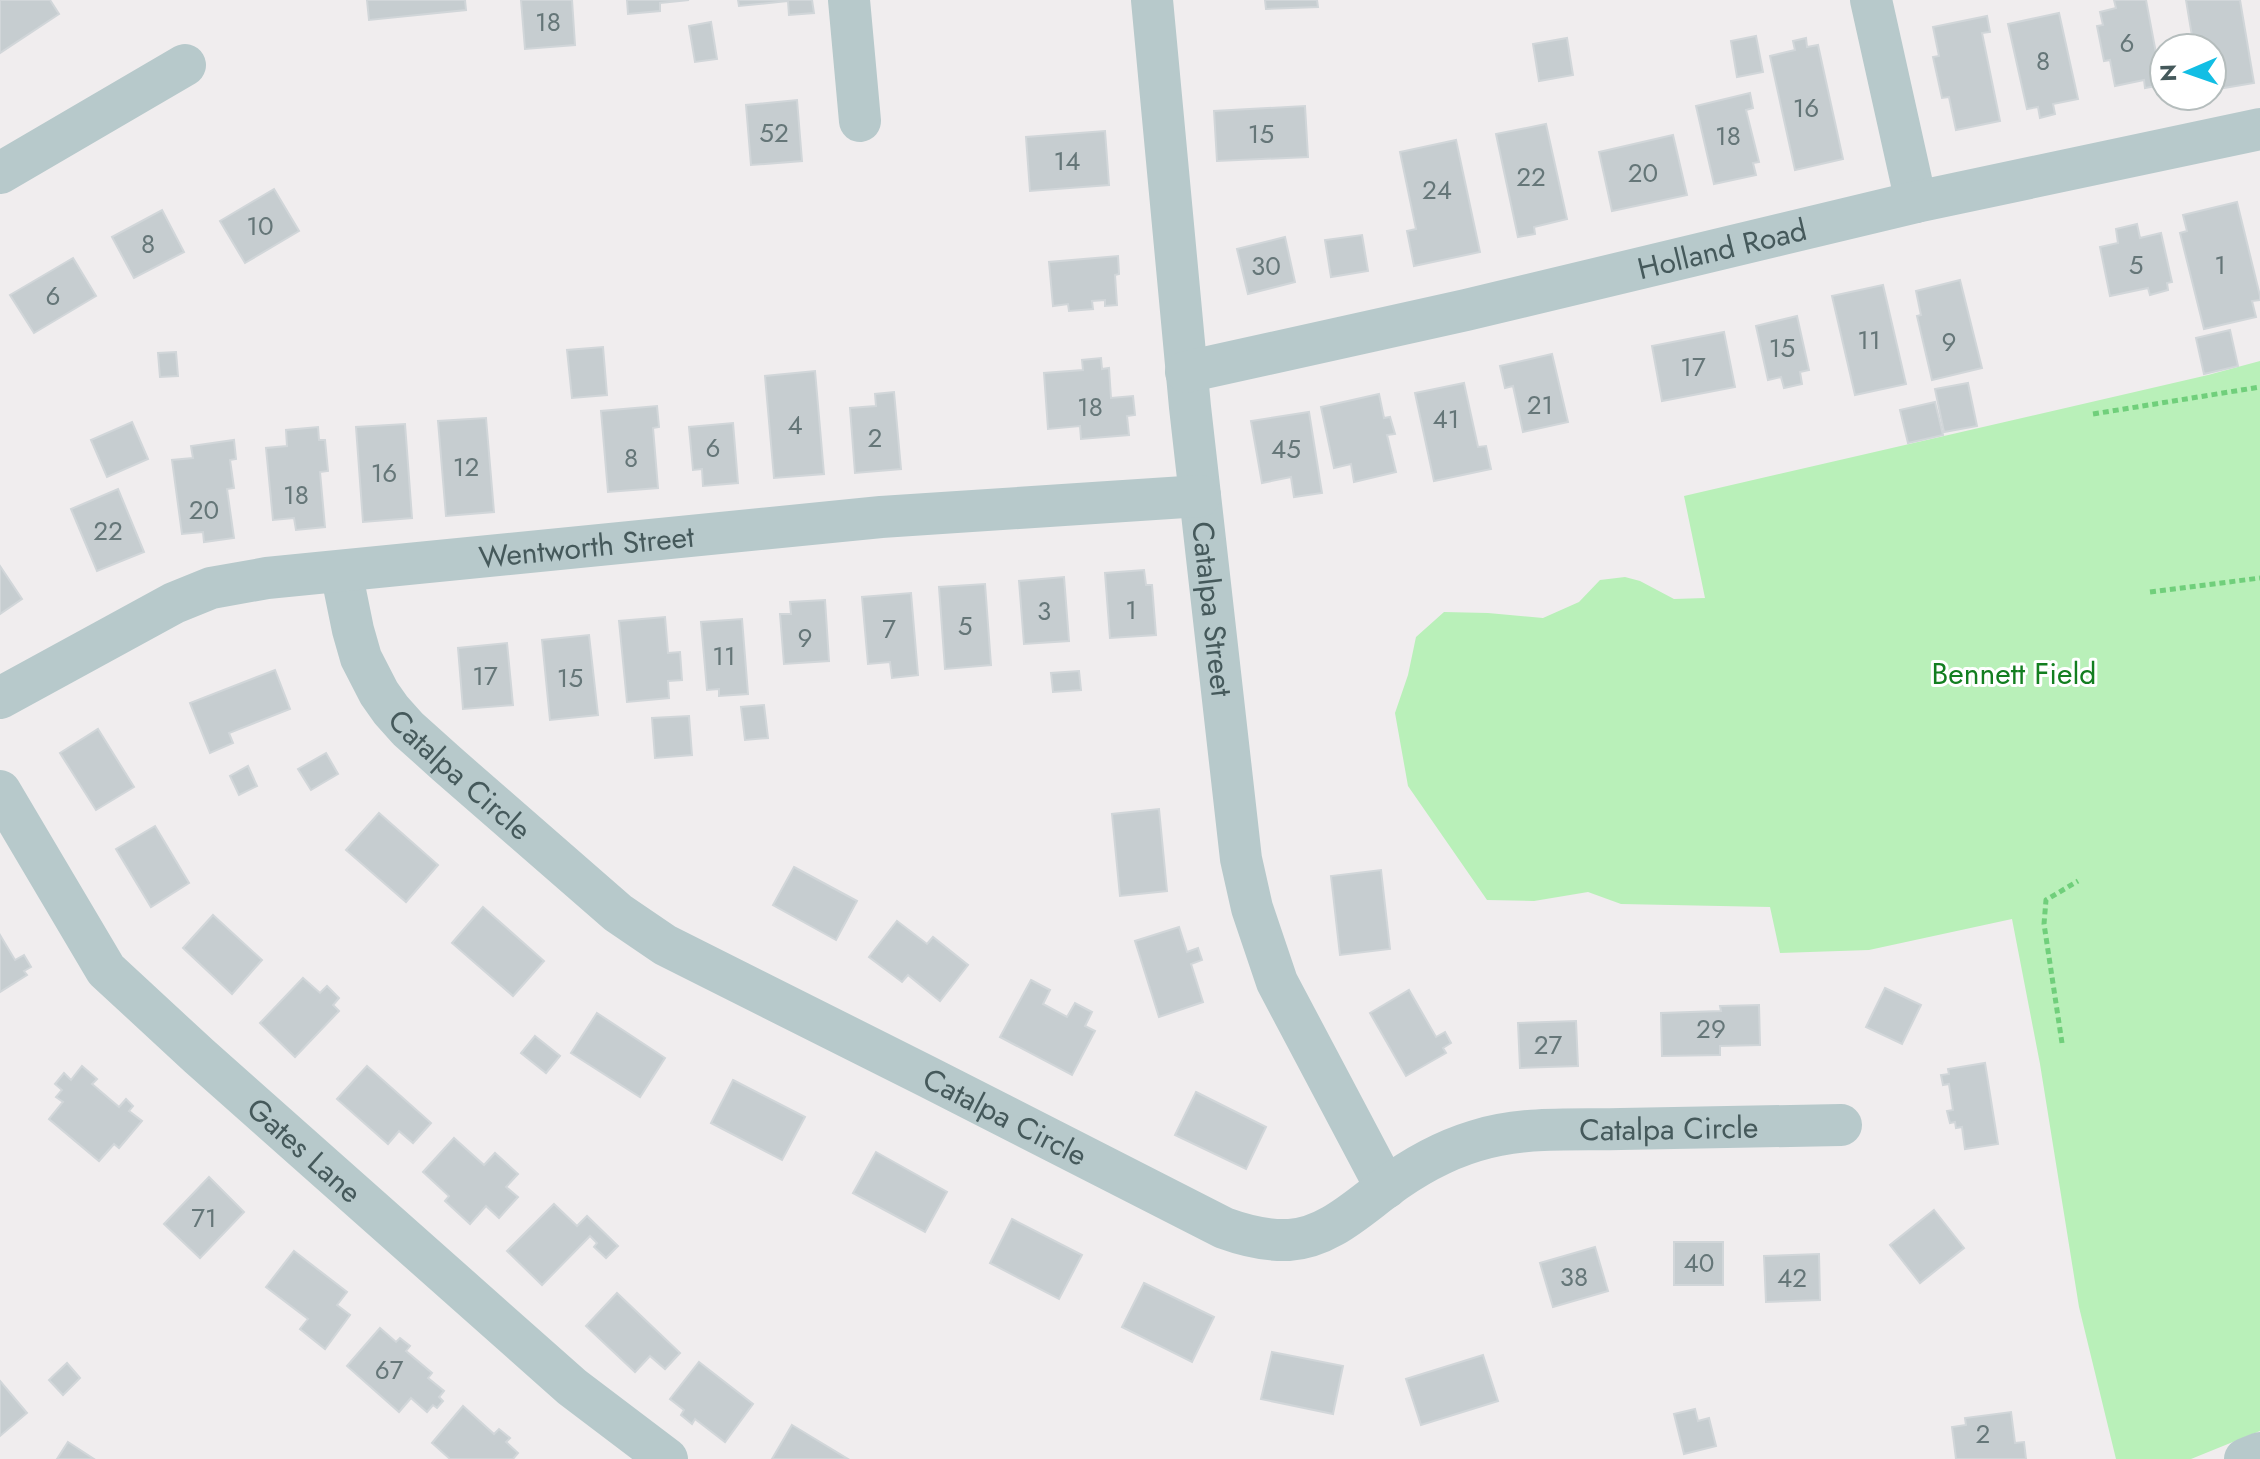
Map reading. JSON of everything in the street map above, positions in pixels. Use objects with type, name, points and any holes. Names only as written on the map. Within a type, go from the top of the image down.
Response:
[{"type":"street","points":[[849,0],[860,121]]},
{"type":"street","name":"Catalpa Street","points":[[1152,0],[1186,372],[1237,833],[1252,908],[1277,982],[1386,1188]]},
{"type":"street","points":[[1871,0],[1916,202]]},
{"type":"street","points":[[0,173],[185,65]]},
{"type":"street","name":"Holland Road","points":[[1186,372],[1482,306],[1916,202],[2260,129]]},
{"type":"street","name":"Wentworth Street","points":[[0,698],[174,603],[211,588],[267,578],[881,517],[1200,496]]},
{"type":"street","name":"Catalpa Circle","points":[[341,571],[361,658],[391,710],[447,764],[618,913],[665,945],[1224,1228],[1254,1239],[1291,1240],[1315,1235],[1344,1220],[1386,1188],[1439,1155],[1480,1139],[1512,1133],[1841,1125]]},
{"type":"street","name":"Gates Lane","points":[[0,791],[106,970],[560,1377],[667,1459]]},
{"type":"street","points":[[2245,1459],[2260,1453]]},
{"type":"path","points":[[2093,414],[2260,387]]},
{"type":"path","points":[[2150,592],[2260,578]]},
{"type":"path","points":[[2062,1043],[2044,924],[2046,900],[2078,881]]},
{"type":"green space","name":"Bennett Field","points":[[2260,361],[2260,1431],[2191,1459],[2116,1459],[2079,1307],[2040,1064],[2012,919],[1869,950],[1780,953],[1770,907],[1621,904],[1588,892],[1534,901],[1487,900],[1408,786],[1395,713],[1408,675],[1416,637],[1444,612],[1543,618],[1579,602],[1600,580],[1625,577],[1640,581],[1674,599],[1705,598],[1684,496]]},
{"type":"building","points":[[0,0],[50,0],[59,14],[0,53]]},
{"type":"building","points":[[367,0],[465,0],[466,10],[369,20]]},
{"type":"building","points":[[521,0],[572,0],[575,45],[525,49]]},
{"type":"building","points":[[627,0],[689,0],[660,3],[660,11],[628,14]]},
{"type":"building","points":[[738,0],[812,0],[814,13],[789,15],[788,1],[739,6]]},
{"type":"building","points":[[1265,0],[1317,0],[1318,7],[1266,9]]},
{"type":"building","points":[[2114,0],[2146,0],[2152,32],[2148,32],[2148,87],[2145,88],[2144,80],[2115,86],[2110,60],[2104,61],[2097,26],[2103,25],[2100,12],[2116,8]]},
{"type":"building","points":[[2186,0],[2240,0],[2254,83],[2228,87],[2228,32],[2191,32]]},
{"type":"building","points":[[2059,13],[2078,99],[2053,104],[2055,114],[2040,118],[2038,107],[2027,109],[2008,24]]},
{"type":"building","points":[[1987,16],[1990,32],[1982,33],[2000,121],[1956,130],[1949,97],[1942,98],[1933,57],[1939,56],[1933,27]]},
{"type":"building","points":[[711,22],[717,59],[695,62],[689,26]]},
{"type":"building","points":[[1756,36],[1763,72],[1737,77],[1731,41]]},
{"type":"building","points":[[1567,38],[1573,75],[1539,81],[1533,44]]},
{"type":"building","points":[[1806,38],[1807,47],[1818,45],[1843,159],[1795,170],[1770,56],[1795,50],[1793,41]]},
{"type":"building","points":[[1750,93],[1753,108],[1746,110],[1759,162],[1753,163],[1756,175],[1714,184],[1696,106]]},
{"type":"building","points":[[797,100],[802,161],[751,165],[746,105]]},
{"type":"building","points":[[1305,106],[1308,157],[1217,161],[1214,111]]},
{"type":"building","points":[[1546,124],[1567,219],[1534,227],[1535,234],[1518,237],[1496,134]]},
{"type":"building","points":[[1105,131],[1109,185],[1030,191],[1026,137]]},
{"type":"building","points":[[1673,135],[1687,195],[1612,211],[1599,152]]},
{"type":"building","points":[[1456,140],[1480,252],[1414,266],[1407,231],[1416,229],[1400,152]]},
{"type":"building","points":[[274,189],[299,231],[245,263],[220,221]]},
{"type":"building","points":[[2237,202],[2260,296],[2260,300],[2252,301],[2256,317],[2204,329],[2180,233],[2187,231],[2183,215]]},
{"type":"building","points":[[162,210],[184,252],[134,278],[112,237]]},
{"type":"building","points":[[2137,224],[2140,238],[2161,233],[2172,282],[2167,283],[2168,290],[2150,295],[2148,288],[2110,296],[2100,247],[2118,243],[2116,229]]},
{"type":"building","points":[[1362,235],[1368,271],[1331,277],[1325,240]]},
{"type":"building","points":[[1285,237],[1295,282],[1248,294],[1237,249]]},
{"type":"building","points":[[1118,256],[1119,274],[1115,275],[1117,305],[1105,306],[1105,300],[1092,301],[1093,309],[1069,311],[1068,304],[1053,306],[1049,262]]},
{"type":"building","points":[[73,258],[96,296],[34,333],[10,295]]},
{"type":"building","points":[[1960,280],[1982,368],[1932,380],[1917,316],[1921,315],[1916,291]]},
{"type":"building","points":[[1883,285],[1906,384],[1855,395],[1832,296]]},
{"type":"building","points":[[1797,316],[1809,370],[1800,372],[1802,384],[1784,388],[1781,377],[1768,380],[1756,326]]},
{"type":"building","points":[[2230,330],[2238,366],[2204,374],[2196,338]]},
{"type":"building","points":[[1724,332],[1735,387],[1662,401],[1652,346]]},
{"type":"building","points":[[603,347],[607,395],[572,398],[567,350]]},
{"type":"building","points":[[176,352],[178,376],[160,377],[158,353]]},
{"type":"building","points":[[1552,354],[1568,422],[1523,432],[1513,386],[1505,388],[1500,366]]},
{"type":"building","points":[[1101,358],[1102,369],[1109,368],[1111,398],[1133,396],[1135,415],[1127,416],[1129,435],[1081,439],[1080,426],[1048,429],[1044,373],[1083,370],[1082,360]]},
{"type":"building","points":[[815,371],[824,474],[774,478],[765,376]]},
{"type":"building","points":[[1464,383],[1478,447],[1486,446],[1491,469],[1434,481],[1415,393]]},
{"type":"building","points":[[1968,383],[1977,426],[1944,432],[1935,389]]},
{"type":"building","points":[[894,392],[901,469],[855,473],[850,408],[876,406],[875,394]]},
{"type":"building","points":[[1379,394],[1384,418],[1390,417],[1395,434],[1387,435],[1396,472],[1354,482],[1351,464],[1334,468],[1321,407]]},
{"type":"building","points":[[1935,402],[1943,435],[1908,443],[1900,410]]},
{"type":"building","points":[[657,406],[659,427],[653,428],[658,488],[608,492],[601,411]]},
{"type":"building","points":[[1309,412],[1322,493],[1294,497],[1291,477],[1262,483],[1251,421]]},
{"type":"building","points":[[486,418],[494,512],[446,516],[438,421]]},
{"type":"building","points":[[132,422],[148,459],[107,477],[91,440]]},
{"type":"building","points":[[733,423],[738,483],[703,486],[702,469],[693,470],[689,427]]},
{"type":"building","points":[[405,424],[412,518],[363,522],[356,427]]},
{"type":"building","points":[[318,427],[319,440],[325,440],[328,471],[320,472],[325,527],[296,530],[294,518],[273,520],[266,448],[287,446],[286,430]]},
{"type":"building","points":[[234,440],[236,459],[230,460],[234,488],[227,489],[234,538],[204,542],[203,532],[182,534],[172,460],[193,458],[191,446]]},
{"type":"building","points":[[118,489],[144,552],[97,571],[71,509]]},
{"type":"building","points":[[0,566],[22,599],[0,614]]},
{"type":"building","points":[[1144,570],[1146,585],[1152,585],[1156,635],[1110,638],[1105,573]]},
{"type":"building","points":[[1064,577],[1069,641],[1024,644],[1019,581]]},
{"type":"building","points":[[985,584],[991,665],[945,669],[939,587]]},
{"type":"building","points":[[911,593],[918,675],[892,678],[890,662],[868,664],[862,597]]},
{"type":"building","points":[[825,600],[829,661],[784,664],[780,614],[791,614],[790,602]]},
{"type":"building","points":[[665,617],[668,653],[680,652],[682,680],[668,681],[669,698],[627,702],[619,621]]},
{"type":"building","points":[[742,619],[748,694],[719,696],[719,689],[707,690],[701,622]]},
{"type":"building","points":[[589,635],[598,715],[550,720],[542,640]]},
{"type":"building","points":[[507,643],[513,705],[463,709],[458,648]]},
{"type":"building","points":[[275,670],[290,709],[229,733],[233,743],[210,753],[190,703]]},
{"type":"building","points":[[1079,671],[1081,690],[1053,692],[1051,673]]},
{"type":"building","points":[[764,705],[768,738],[745,740],[741,707]]},
{"type":"building","points":[[689,716],[692,755],[655,758],[652,718]]},
{"type":"building","points":[[98,729],[134,787],[96,810],[60,753]]},
{"type":"building","points":[[326,753],[338,774],[311,790],[298,769]]},
{"type":"building","points":[[248,766],[257,786],[239,795],[230,776]]},
{"type":"building","points":[[1159,809],[1167,891],[1120,896],[1112,814]]},
{"type":"building","points":[[379,813],[438,865],[406,902],[346,850]]},
{"type":"building","points":[[155,826],[189,883],[151,907],[116,849]]},
{"type":"building","points":[[794,867],[857,901],[836,940],[773,905]]},
{"type":"building","points":[[1381,870],[1390,949],[1340,955],[1331,876]]},
{"type":"building","points":[[483,907],[544,961],[513,996],[452,943]]},
{"type":"building","points":[[213,915],[262,960],[232,994],[183,948]]},
{"type":"building","points":[[897,921],[927,944],[933,937],[968,965],[940,1001],[908,975],[902,982],[869,957]]},
{"type":"building","points":[[1179,927],[1187,952],[1198,948],[1202,960],[1191,964],[1203,1002],[1159,1017],[1135,941]]},
{"type":"building","points":[[0,935],[15,960],[24,955],[31,967],[24,971],[27,975],[0,992]]},
{"type":"building","points":[[303,978],[320,993],[327,986],[339,998],[333,1005],[339,1011],[295,1057],[260,1023]]},
{"type":"building","points":[[1031,980],[1050,990],[1043,1004],[1067,1017],[1075,1003],[1092,1012],[1085,1026],[1095,1031],[1072,1075],[1000,1037]]},
{"type":"building","points":[[1885,988],[1921,1005],[1902,1044],[1866,1027]]},
{"type":"building","points":[[1409,990],[1436,1037],[1445,1032],[1451,1043],[1443,1048],[1446,1053],[1406,1076],[1370,1013]]},
{"type":"building","points":[[1759,1005],[1760,1045],[1720,1046],[1720,1055],[1662,1056],[1661,1013],[1721,1011],[1720,1006]]},
{"type":"building","points":[[597,1013],[665,1058],[640,1097],[571,1053]]},
{"type":"building","points":[[1576,1021],[1578,1066],[1520,1068],[1518,1023]]},
{"type":"building","points":[[535,1036],[560,1056],[546,1073],[521,1053]]},
{"type":"building","points":[[1985,1063],[1998,1144],[1965,1149],[1962,1127],[1956,1128],[1955,1122],[1950,1123],[1947,1111],[1953,1110],[1949,1084],[1943,1085],[1941,1075],[1949,1074],[1948,1069]]},
{"type":"building","points":[[82,1066],[97,1079],[92,1084],[119,1107],[126,1099],[133,1106],[129,1111],[142,1121],[119,1148],[114,1144],[99,1161],[49,1119],[63,1102],[56,1097],[62,1090],[55,1084],[64,1073],[71,1080]]},
{"type":"building","points":[[367,1066],[431,1123],[413,1143],[399,1131],[388,1144],[337,1099]]},
{"type":"building","points":[[733,1080],[805,1117],[782,1160],[711,1123]]},
{"type":"building","points":[[1196,1092],[1266,1127],[1246,1169],[1175,1135]]},
{"type":"building","points":[[454,1138],[484,1165],[495,1153],[518,1174],[506,1187],[518,1197],[499,1218],[486,1206],[470,1224],[445,1201],[449,1196],[423,1172]]},
{"type":"building","points":[[876,1152],[947,1192],[925,1232],[853,1193]]},
{"type":"building","points":[[209,1177],[244,1212],[200,1258],[164,1224]]},
{"type":"building","points":[[554,1204],[577,1226],[587,1216],[618,1246],[606,1258],[594,1247],[597,1243],[590,1236],[542,1285],[507,1251]]},
{"type":"building","points":[[1934,1210],[1964,1248],[1920,1283],[1890,1245]]},
{"type":"building","points":[[1012,1219],[1082,1255],[1059,1299],[990,1263]]},
{"type":"building","points":[[1674,1242],[1723,1242],[1723,1285],[1674,1285]]},
{"type":"building","points":[[1595,1247],[1608,1291],[1553,1307],[1540,1263]]},
{"type":"building","points":[[294,1251],[347,1292],[337,1305],[350,1315],[325,1349],[300,1329],[308,1319],[266,1287]]},
{"type":"building","points":[[1819,1254],[1820,1300],[1766,1302],[1764,1256]]},
{"type":"building","points":[[1144,1283],[1214,1317],[1192,1362],[1122,1327]]},
{"type":"building","points":[[617,1293],[680,1353],[665,1369],[650,1356],[635,1372],[586,1326]]},
{"type":"building","points":[[380,1328],[396,1342],[400,1338],[410,1346],[406,1351],[432,1373],[428,1378],[444,1391],[439,1397],[443,1401],[437,1408],[433,1405],[427,1412],[411,1398],[399,1412],[347,1366]]},
{"type":"building","points":[[1272,1352],[1343,1366],[1333,1414],[1261,1399]]},
{"type":"building","points":[[1483,1355],[1498,1401],[1421,1425],[1406,1379]]},
{"type":"building","points":[[699,1362],[753,1404],[725,1442],[695,1419],[692,1424],[681,1415],[684,1410],[670,1399]]},
{"type":"building","points":[[67,1363],[80,1378],[63,1395],[49,1380]]},
{"type":"building","points":[[0,1381],[27,1413],[0,1436]]},
{"type":"building","points":[[463,1406],[494,1434],[499,1429],[510,1438],[506,1442],[518,1453],[513,1459],[450,1459],[432,1443]]},
{"type":"building","points":[[1695,1409],[1698,1421],[1709,1418],[1716,1446],[1684,1454],[1674,1414]]},
{"type":"building","points":[[2011,1412],[2015,1443],[2024,1442],[2026,1459],[1956,1459],[1952,1427],[1966,1425],[1965,1418]]},
{"type":"building","points":[[792,1425],[848,1459],[772,1459]]},
{"type":"building","points":[[68,1442],[94,1459],[57,1459]]}]
